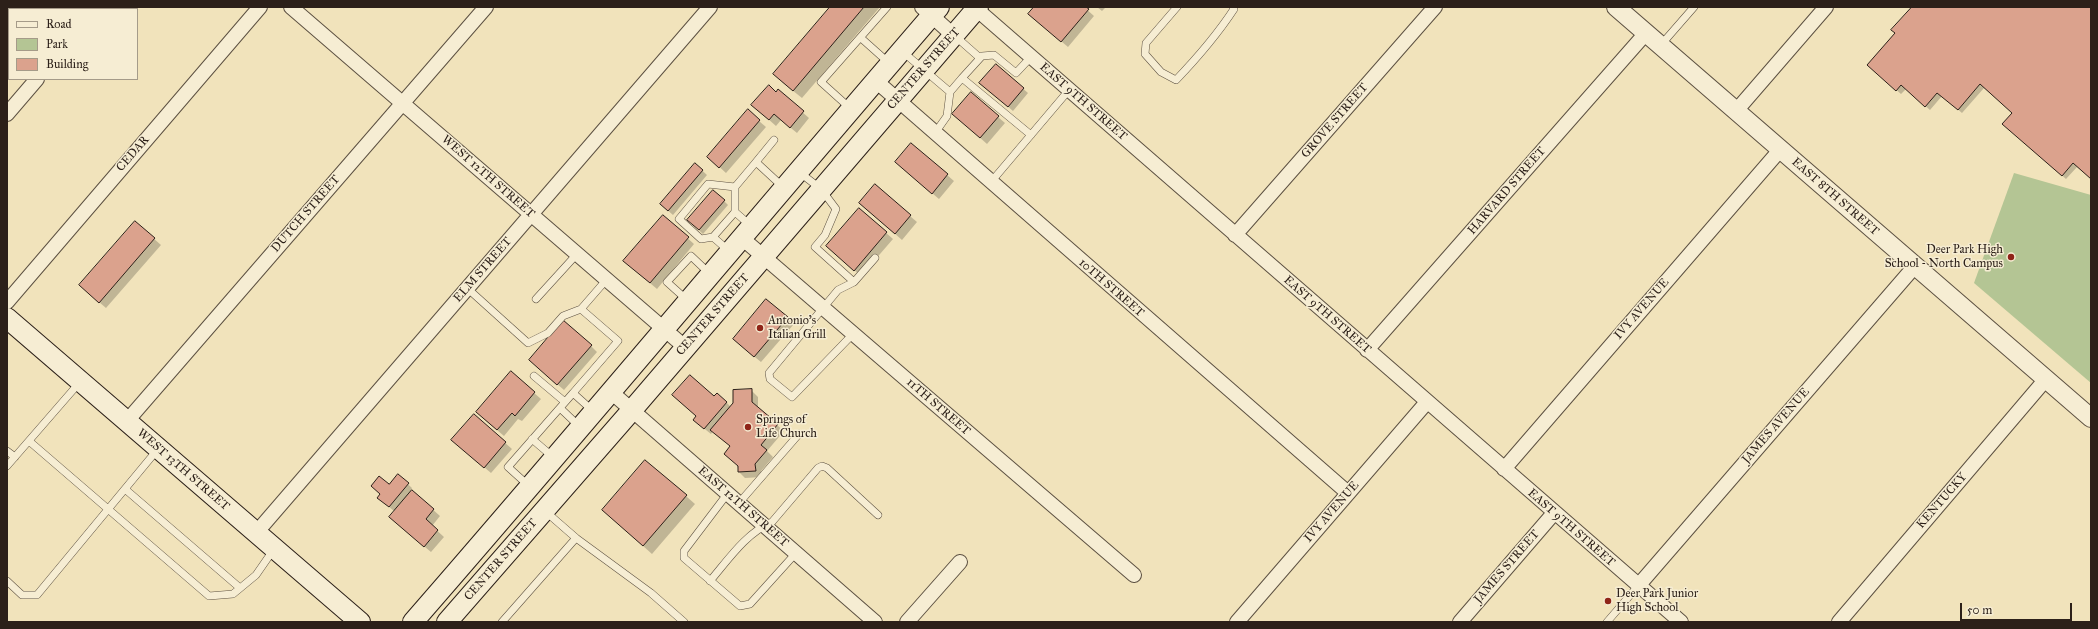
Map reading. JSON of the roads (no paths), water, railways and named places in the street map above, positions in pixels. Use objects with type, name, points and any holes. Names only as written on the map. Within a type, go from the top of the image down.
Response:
[{"type":"main road","name":"CENTER STREET","points":[[447,622],[686,348],[976,8]]},
{"type":"main road","points":[[413,622],[785,189],[896,57],[931,10]]},
{"type":"main road","name":"WEST 13TH STREET","points":[[7,318],[360,622]]},
{"type":"street","name":"CEDAR","points":[[7,302],[260,7]]},
{"type":"street","name":"WEST 12TH STREET","points":[[291,7],[686,348]]},
{"type":"street","name":"DUTCH STREET","points":[[127,422],[486,7]]},
{"type":"street","name":"ELM STREET","points":[[256,533],[710,7]]},
{"type":"street","name":"GROVE STREET","points":[[1235,235],[1435,7]]},
{"type":"street","name":"EAST 8TH STREET","points":[[1616,7],[2091,418]]},
{"type":"street","points":[[1736,111],[1826,7]]},
{"type":"street","name":"EAST 9TH STREET","points":[[976,8],[1680,622]]},
{"type":"street","points":[[931,10],[953,35]]},
{"type":"street","name":"HARVARD STREET","points":[[1367,350],[1646,33]]},
{"type":"street","points":[[7,114],[36,80]]},
{"type":"street","name":"10TH STREET","points":[[876,81],[990,183],[1348,493]]},
{"type":"street","name":"IVY AVENUE","points":[[1504,469],[1780,150]]},
{"type":"street","name":"11TH STREET","points":[[742,239],[1134,575]]},
{"type":"street","name":"JAMES AVENUE","points":[[1638,586],[1915,266]]},
{"type":"street","name":"KENTUCKY","points":[[1839,622],[2046,379]]},
{"type":"street","name":"EAST 12TH STREET","points":[[610,391],[875,622]]},
{"type":"street","name":"IVY AVENUE","points":[[1237,622],[1427,402]]},
{"type":"street","name":"JAMES STREET","points":[[1460,622],[1554,513]]},
{"type":"street","points":[[907,622],[960,562]]},
{"type":"lane","points":[[852,109],[822,82],[887,7]]},
{"type":"lane","points":[[1177,7],[1146,43],[1144,54],[1161,72],[1176,80],[1200,54],[1230,17],[1234,10],[1233,7]]},
{"type":"lane","points":[[1660,46],[1694,7]]},
{"type":"lane","points":[[953,35],[980,58]]},
{"type":"lane","points":[[861,38],[896,57],[924,69],[950,92]]},
{"type":"lane","points":[[935,133],[947,116],[950,92],[982,56],[994,55],[1016,74],[1031,57]]},
{"type":"lane","points":[[962,78],[1031,135]]},
{"type":"lane","points":[[990,183],[1069,90]]},
{"type":"lane","points":[[735,186],[708,184],[679,219],[701,239],[713,237],[742,239],[735,212],[735,186],[774,140]]},
{"type":"lane","points":[[756,162],[785,189]]},
{"type":"lane","points":[[798,172],[821,189],[836,209],[825,235],[815,247],[854,282]]},
{"type":"lane","points":[[713,237],[735,212]]},
{"type":"lane","points":[[536,299],[577,254]]},
{"type":"lane","points":[[689,302],[667,282],[691,256],[712,275]]},
{"type":"lane","points":[[853,334],[792,397],[770,379],[769,373],[838,290],[854,282],[875,258]]},
{"type":"lane","points":[[467,288],[528,343],[548,333],[563,316],[582,309],[607,279]]},
{"type":"lane","points":[[529,486],[508,467],[618,341],[582,309]]},
{"type":"lane","points":[[534,376],[562,405],[580,427]]},
{"type":"lane","points":[[7,466],[81,382]]},
{"type":"lane","points":[[572,393],[593,411]]},
{"type":"lane","points":[[739,503],[799,434]]},
{"type":"lane","points":[[532,439],[554,458]]},
{"type":"lane","points":[[29,441],[107,510],[209,596],[233,594],[256,575],[274,549]]},
{"type":"lane","points":[[7,581],[22,595],[37,595],[158,449]]},
{"type":"lane","points":[[7,451],[15,457]]},
{"type":"lane","points":[[710,581],[744,541],[764,525],[772,522],[818,468],[822,466],[827,468],[878,515]]},
{"type":"lane","points":[[125,489],[240,588]]},
{"type":"lane","points":[[728,494],[683,554],[684,558],[710,581],[740,606],[746,606],[796,553]]},
{"type":"lane","points":[[544,511],[576,538],[651,594],[684,622]]},
{"type":"lane","points":[[502,622],[576,538]]},
{"type":"lane","points":[[1607,622],[1638,586]]},
{"type":"place","name":"Deer Park High School - North Campus","points":[[2011,257]]},
{"type":"place","name":"Antonio's Italian Grill","points":[[760,328]]},
{"type":"place","name":"Springs of Life Church","points":[[748,427]]},
{"type":"place","name":"Deer Park Junior High School","points":[[1608,601]]}]
